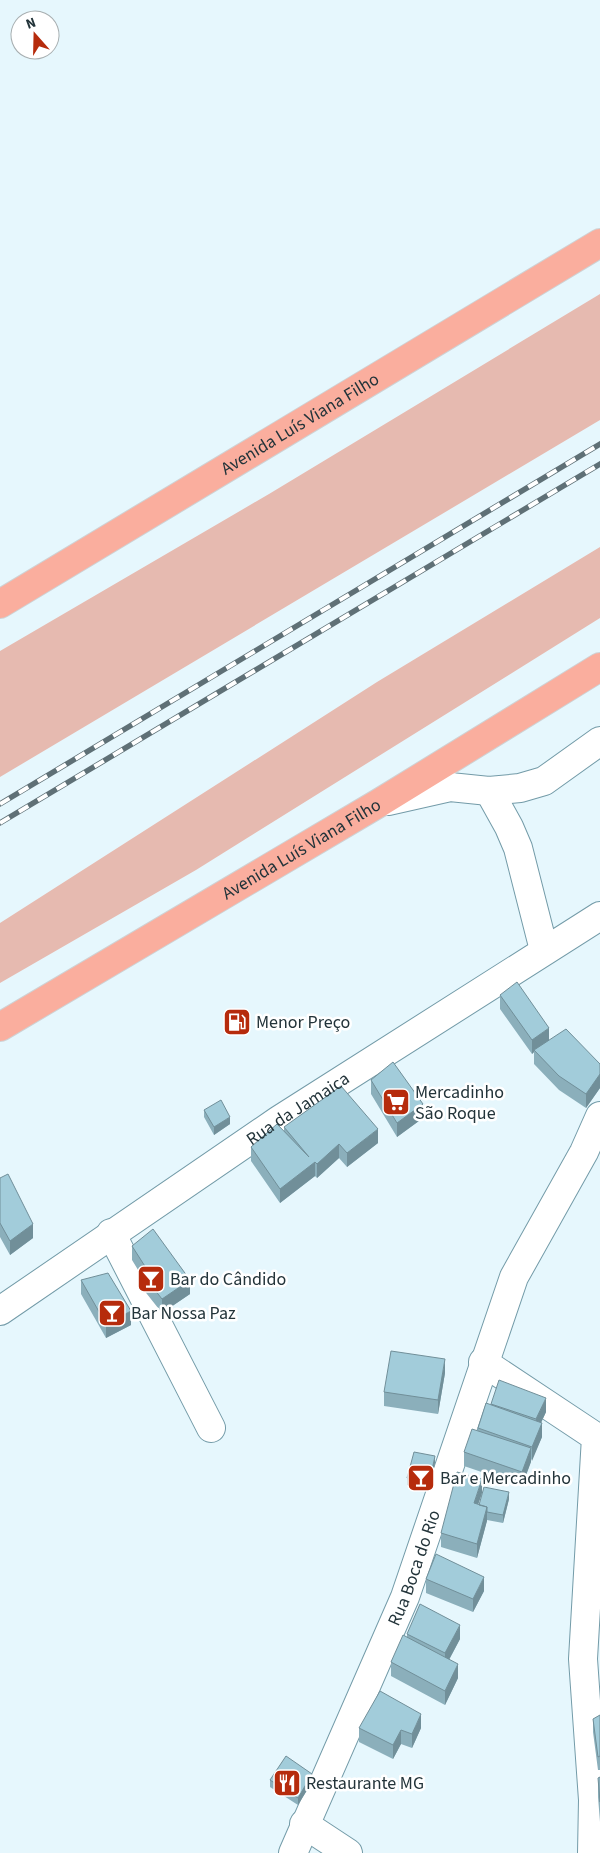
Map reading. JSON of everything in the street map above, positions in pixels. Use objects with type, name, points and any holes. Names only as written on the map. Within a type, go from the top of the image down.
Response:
[{"type":"highway","name":"Avenida Luís Viana Filho","points":[[0,604],[600,243]]},
{"type":"highway","name":"Avenida Luís Viana Filho","points":[[0,1027],[380,803],[600,667]]},
{"type":"street","points":[[380,803],[450,787],[506,791],[544,780],[600,741]]},
{"type":"street","points":[[489,791],[509,827],[518,848],[544,950]]},
{"type":"street","name":"Rua da Jamaica","points":[[0,1311],[111,1233],[279,1120],[600,916]]},
{"type":"street","name":"Rua Boca do Rio","points":[[292,1853],[405,1597],[483,1362],[514,1276],[584,1152],[600,1116]]},
{"type":"street","points":[[111,1233],[211,1428]]},
{"type":"street","points":[[483,1362],[596,1437],[583,1659],[594,1726],[592,1853]]},
{"type":"street","points":[[304,1824],[348,1853]]},
{"type":"shaded area","points":[[600,294],[600,420],[0,777],[0,651],[269,494]]},
{"type":"shaded area","points":[[600,547],[600,618],[196,870],[0,983],[0,923],[377,682]]},
{"type":"building","points":[[517,982],[549,1028],[532,1040],[500,995]]},
{"type":"building","points":[[566,1029],[600,1064],[600,1074],[586,1094],[559,1076],[534,1050]]},
{"type":"building","points":[[393,1062],[423,1104],[397,1123],[371,1080]]},
{"type":"building","points":[[341,1086],[378,1129],[347,1153],[339,1144],[317,1164],[315,1162],[280,1189],[251,1147],[277,1124],[309,1157],[284,1127]]},
{"type":"building","points":[[221,1100],[230,1117],[214,1127],[204,1110]]},
{"type":"building","points":[[8,1174],[33,1224],[10,1241],[0,1223],[0,1178]]},
{"type":"building","points":[[153,1229],[190,1280],[162,1299],[143,1275],[148,1271],[132,1246]]},
{"type":"building","points":[[108,1273],[131,1311],[106,1324],[81,1280]]},
{"type":"building","points":[[391,1351],[445,1359],[438,1400],[384,1392]]},
{"type":"building","points":[[499,1380],[546,1398],[536,1419],[491,1404]]},
{"type":"building","points":[[486,1403],[542,1423],[532,1447],[478,1428]]},
{"type":"building","points":[[472,1429],[531,1448],[522,1472],[464,1452]]},
{"type":"building","points":[[414,1452],[435,1456],[429,1484],[407,1478]]},
{"type":"building","points":[[457,1472],[482,1479],[474,1503],[487,1507],[477,1544],[441,1533]]},
{"type":"building","points":[[484,1487],[509,1492],[503,1515],[487,1512],[487,1507],[479,1505]]},
{"type":"building","points":[[436,1554],[484,1577],[473,1599],[426,1579]]},
{"type":"building","points":[[420,1604],[460,1625],[445,1653],[407,1634]]},
{"type":"building","points":[[403,1635],[458,1664],[445,1691],[391,1662]]},
{"type":"building","points":[[380,1691],[421,1714],[412,1734],[401,1730],[393,1745],[359,1728]]},
{"type":"building","points":[[600,1715],[600,1756],[598,1757],[593,1719]]},
{"type":"building","points":[[286,1756],[312,1774],[298,1798],[270,1780]]},
{"type":"building","points":[[600,1777],[600,1802],[598,1778]]},
{"type":"railway","points":[[0,804],[600,444]]},
{"type":"railway","points":[[0,823],[600,464]]},
{"type":"place","name":"Menor Preço","points":[[237,1022]]},
{"type":"place","name":"Mercadinho São Roque","points":[[396,1102]]},
{"type":"place","name":"Bar do Cândido","points":[[151,1279]]},
{"type":"place","name":"Bar Nossa Paz","points":[[112,1313]]},
{"type":"place","name":"Bar e Mercadinho","points":[[421,1478]]},
{"type":"place","name":"Restaurante MG","points":[[287,1783]]}]
